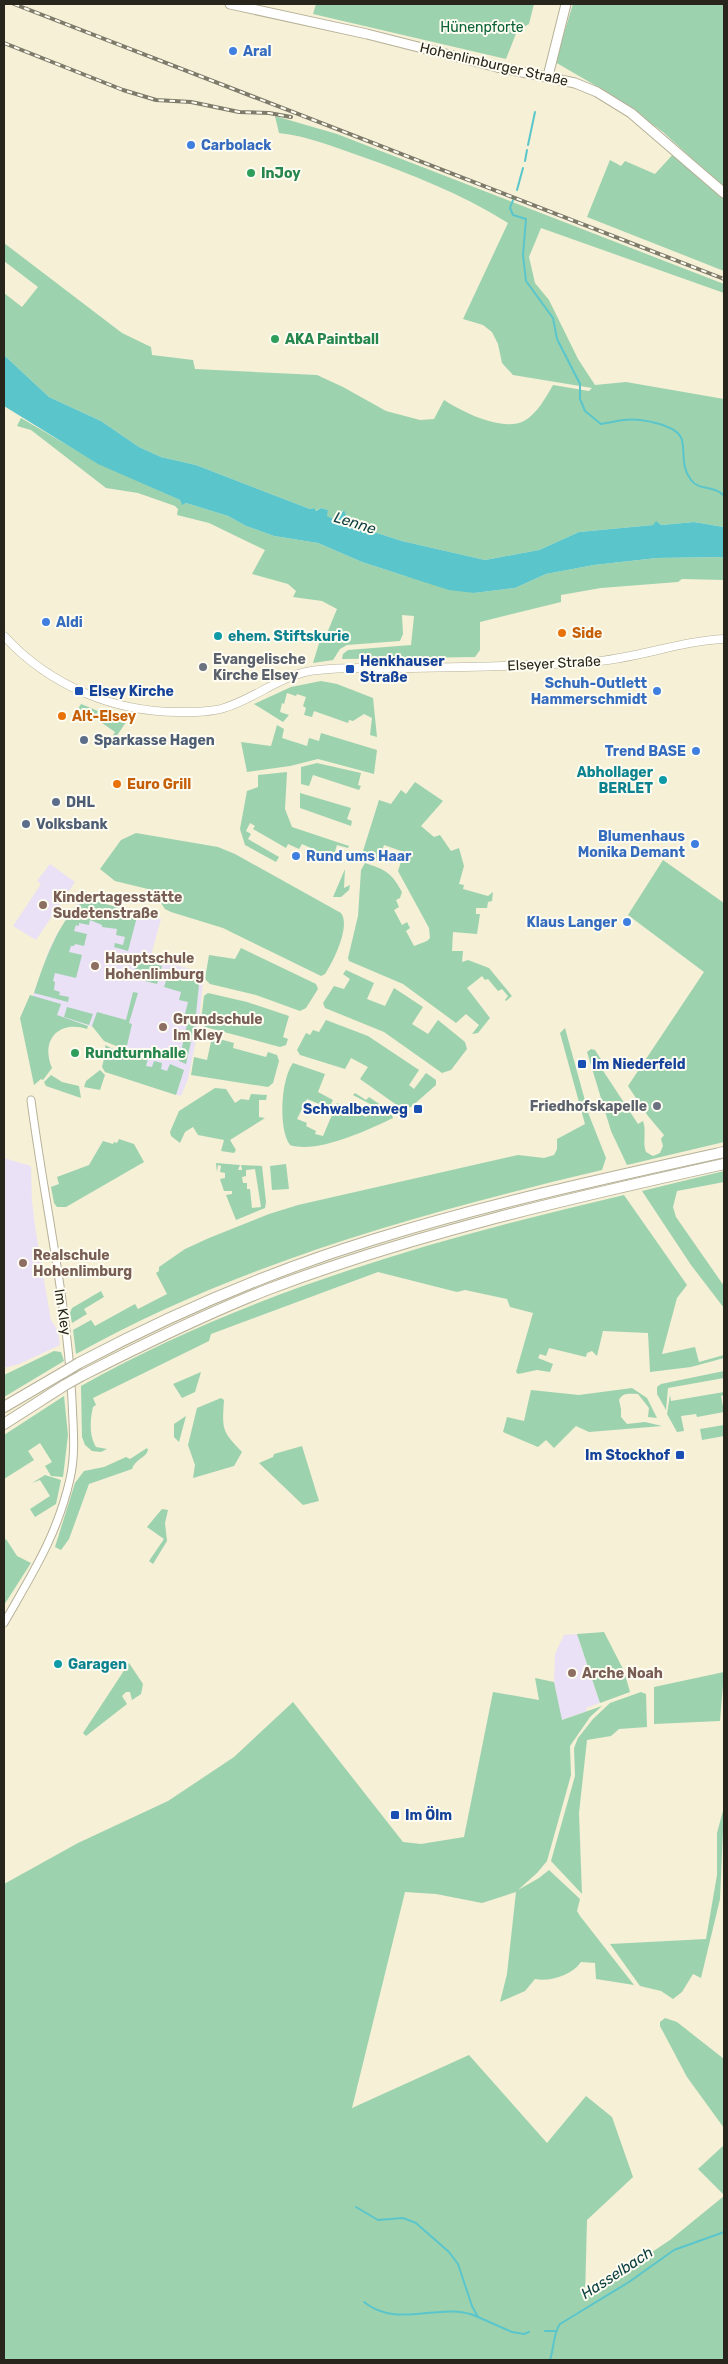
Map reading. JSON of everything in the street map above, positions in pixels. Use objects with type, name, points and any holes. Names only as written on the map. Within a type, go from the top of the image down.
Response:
[{"type":"highway","points":[[4,1407],[79,1363],[145,1328],[254,1282],[371,1240],[487,1207],[724,1152]]},
{"type":"highway","points":[[4,1424],[64,1385],[157,1337],[268,1290],[383,1249],[500,1216],[724,1164]]},
{"type":"main road","name":"Hohenlimburger Straße","points":[[230,4],[376,36],[497,67],[575,83],[597,92],[631,113],[724,193]]},
{"type":"main road","points":[[548,76],[566,4]]},
{"type":"main road","name":"Elseyer Straße","points":[[4,636],[34,664],[68,686],[101,700],[153,711],[199,712],[222,708],[292,675],[318,670],[608,661],[690,642],[724,639]]},
{"type":"street","name":"Im Kley","points":[[4,1623],[49,1544],[63,1506],[74,1449],[69,1346],[41,1176],[31,1100]]},
{"type":"shaded area","name":"Kindertagesstätte Sudetenstraße","points":[[50,864],[75,882],[36,940],[13,926],[41,884],[37,881]]},
{"type":"shaded area","points":[[87,899],[161,919],[150,959],[204,972],[198,1030],[188,1079],[181,1096],[114,1074],[125,1037],[29,1007],[49,950],[57,934],[78,903]]},
{"type":"shaded area","name":"Realschule Hohenlimburg","points":[[4,1158],[31,1166],[32,1201],[36,1233],[51,1320],[58,1331],[60,1345],[19,1364],[4,1368]]},
{"type":"shaded area","name":"Arche Noah","points":[[577,1634],[600,1703],[586,1708],[587,1711],[561,1720],[554,1682],[555,1654],[564,1635]]},
{"type":"green space","name":"Hünenpforte","points":[[316,4],[534,4],[529,24],[517,31],[506,59],[313,14]]},
{"type":"green space","points":[[573,4],[724,4],[724,188],[663,132],[610,94],[555,62]]},
{"type":"green space","points":[[275,116],[337,134],[724,284],[724,293],[541,228],[529,257],[535,283],[549,300],[578,359],[595,385],[626,382],[724,399],[724,527],[694,522],[661,525],[656,522],[653,525],[579,532],[539,550],[485,560],[402,541],[349,524],[343,510],[336,520],[326,516],[328,510],[321,508],[315,511],[314,508],[310,509],[196,465],[161,457],[139,447],[101,421],[49,397],[4,355],[4,293],[22,307],[38,287],[4,261],[4,243],[122,333],[151,347],[152,355],[193,360],[195,369],[317,375],[386,411],[420,420],[434,419],[444,400],[461,410],[483,419],[505,424],[515,424],[524,421],[533,414],[553,385],[589,391],[592,388],[513,375],[502,363],[498,344],[492,332],[483,325],[463,319],[508,223],[436,185],[398,170],[320,142],[279,133]]},
{"type":"green space","points":[[676,151],[724,193],[724,271],[587,217],[610,160],[621,166],[625,161],[655,174]]},
{"type":"green space","points":[[21,418],[98,463],[180,500],[182,504],[186,503],[228,516],[246,526],[274,536],[318,543],[362,562],[405,576],[474,593],[515,588],[546,574],[594,565],[657,558],[724,557],[724,580],[682,579],[678,582],[601,588],[561,595],[561,602],[480,622],[480,650],[475,657],[342,659],[343,654],[348,650],[411,645],[414,616],[402,615],[403,634],[400,641],[347,645],[340,649],[333,660],[313,663],[320,640],[325,638],[337,609],[322,601],[293,597],[296,591],[288,584],[252,574],[265,550],[209,523],[177,515],[178,509],[175,506],[138,493],[106,488],[31,430],[17,426]]},
{"type":"green space","points":[[321,681],[337,684],[373,698],[377,737],[370,735],[372,718],[364,714],[353,721],[349,720],[348,723],[314,711],[312,717],[304,715],[306,708],[303,706],[306,697],[297,694],[296,696],[287,693],[284,704],[282,703],[280,712],[289,715],[283,722],[254,704],[291,687]]},
{"type":"green space","points":[[81,704],[98,711],[97,713],[108,719],[112,714],[123,717],[126,722],[114,740],[111,739],[115,732],[82,709],[80,711],[78,709]]},
{"type":"green space","points":[[277,725],[284,729],[282,738],[307,746],[309,738],[319,741],[321,733],[377,750],[374,774],[318,759],[290,766],[247,772],[241,742],[271,746]]},
{"type":"green space","points":[[317,763],[361,773],[358,785],[361,786],[359,790],[313,775],[309,786],[301,784],[301,767]]},
{"type":"green space","points":[[287,772],[285,809],[292,827],[349,846],[348,848],[337,845],[333,858],[302,844],[299,849],[288,844],[286,848],[253,829],[255,826],[250,823],[246,831],[251,834],[248,839],[279,857],[276,862],[245,845],[240,829],[247,791],[258,787],[258,775]]},
{"type":"green space","points":[[415,782],[443,801],[421,826],[434,837],[440,835],[451,851],[459,848],[464,866],[459,884],[464,885],[463,889],[488,896],[493,892],[492,901],[488,902],[487,908],[476,908],[476,914],[480,914],[477,934],[453,932],[452,951],[463,951],[462,962],[468,960],[489,968],[512,996],[506,1001],[508,996],[502,989],[498,991],[488,979],[485,980],[482,976],[467,988],[490,1018],[478,1033],[472,1034],[479,1025],[466,1014],[456,1023],[403,984],[349,961],[348,958],[358,916],[361,870],[365,863],[387,873],[398,885],[402,892],[400,898],[396,900],[399,907],[394,910],[402,925],[407,922],[410,928],[406,931],[414,946],[430,938],[429,928],[398,871],[404,852],[384,845],[379,861],[366,858],[363,851],[379,800],[391,804],[401,790],[406,794]]},
{"type":"green space","points":[[300,793],[351,808],[347,819],[352,821],[351,826],[300,808]]},
{"type":"green space","points":[[136,833],[218,847],[235,854],[341,913],[344,919],[344,926],[340,944],[325,974],[321,976],[223,928],[171,912],[165,909],[152,890],[115,881],[100,869],[121,840]]},
{"type":"green space","points":[[663,860],[724,903],[724,1142],[627,1165],[611,1131],[587,1052],[591,1049],[595,1050],[604,1064],[600,1066],[638,1124],[643,1121],[646,1152],[653,1156],[660,1153],[663,1146],[661,1139],[664,1135],[648,1116],[628,1086],[704,972],[628,915]]},
{"type":"green space","points":[[345,869],[344,888],[350,885],[349,890],[341,897],[333,897]]},
{"type":"green space","points":[[88,899],[138,913],[128,951],[114,947],[115,943],[123,945],[125,937],[116,935],[117,929],[102,927],[102,925],[90,920],[89,925],[79,923],[79,926],[76,925],[74,931],[87,934],[84,946],[75,944],[71,946],[69,952],[82,955],[76,978],[55,973],[53,981],[55,982],[54,990],[60,992],[59,995],[69,997],[68,1002],[34,993],[54,940],[61,927],[78,905]]},
{"type":"green space","points":[[241,948],[316,984],[318,989],[306,1008],[300,1011],[256,995],[210,984],[205,979],[209,955],[235,959]]},
{"type":"green space","points":[[140,960],[162,966],[157,984],[145,981],[146,973],[135,969]]},
{"type":"green space","points":[[170,968],[200,975],[195,1024],[186,1064],[179,1061],[189,1015],[185,1014],[188,1002],[179,1000],[181,992],[164,987]]},
{"type":"green space","points":[[346,970],[374,983],[367,999],[385,1006],[394,988],[423,1007],[412,1024],[428,1034],[438,1020],[465,1042],[467,1049],[451,1070],[442,1073],[384,1032],[325,1008],[323,1003],[334,986],[344,989],[350,979],[343,974]]},
{"type":"green space","points":[[133,992],[138,993],[129,1023],[132,1024],[126,1050],[104,1041],[92,1026],[97,1012],[126,1020]]},
{"type":"green space","points":[[208,993],[247,1002],[289,1016],[283,1037],[288,1039],[286,1045],[280,1047],[205,1027],[201,1021],[204,996]]},
{"type":"green space","points":[[30,995],[61,1004],[57,1015],[88,1026],[87,1029],[68,1027],[60,1030],[55,1035],[50,1041],[48,1049],[52,1068],[43,1080],[41,1079],[34,1085],[20,1018]]},
{"type":"green space","points":[[67,1007],[93,1014],[89,1025],[64,1017]]},
{"type":"green space","points":[[326,1020],[368,1036],[419,1070],[409,1085],[414,1089],[426,1073],[436,1080],[436,1085],[411,1107],[401,1108],[360,1079],[368,1067],[351,1058],[345,1069],[300,1055],[297,1050],[306,1033],[310,1035],[313,1030],[319,1032]]},
{"type":"green space","points":[[565,1028],[589,1115],[606,1158],[602,1170],[399,1223],[267,1267],[202,1293],[138,1322],[76,1354],[73,1330],[91,1320],[95,1326],[135,1304],[138,1309],[167,1294],[156,1273],[159,1271],[159,1267],[185,1249],[209,1238],[269,1214],[298,1205],[518,1155],[544,1158],[554,1155],[557,1149],[557,1139],[585,1124],[560,1033]]},
{"type":"green space","points":[[212,1037],[234,1043],[233,1048],[266,1057],[268,1052],[277,1055],[279,1061],[273,1083],[268,1087],[191,1075],[194,1057],[207,1060]]},
{"type":"green space","points":[[105,1045],[121,1053],[148,1059],[146,1066],[152,1067],[154,1061],[162,1063],[161,1069],[167,1071],[170,1064],[184,1070],[176,1095],[105,1072],[102,1067],[106,1051]]},
{"type":"green space","points":[[293,1063],[325,1074],[318,1092],[333,1100],[329,1108],[307,1099],[297,1119],[307,1123],[306,1126],[316,1131],[315,1134],[323,1136],[337,1103],[366,1117],[372,1105],[353,1095],[355,1093],[366,1100],[369,1097],[391,1112],[393,1118],[328,1144],[301,1147],[290,1145],[284,1127],[283,1104],[286,1080]]},
{"type":"green space","points":[[100,1070],[105,1075],[100,1090],[84,1087],[86,1081]]},
{"type":"green space","points":[[51,1075],[62,1082],[79,1086],[81,1098],[46,1086],[44,1082]]},
{"type":"green space","points":[[215,1088],[226,1089],[235,1103],[241,1099],[249,1100],[251,1094],[267,1095],[266,1100],[259,1100],[259,1117],[265,1118],[230,1140],[236,1150],[234,1153],[221,1151],[224,1140],[198,1135],[193,1127],[185,1132],[180,1143],[171,1136],[170,1132],[179,1111]]},
{"type":"green space","points":[[119,1139],[134,1144],[144,1162],[66,1207],[57,1207],[54,1203],[51,1187],[59,1184],[57,1177],[89,1165],[103,1141],[113,1144],[114,1142],[117,1143]]},
{"type":"green space","points":[[216,1163],[240,1165],[238,1170],[242,1170],[241,1165],[262,1166],[265,1208],[236,1220],[226,1195],[232,1194],[232,1191],[224,1191],[220,1179],[225,1178],[225,1173],[220,1172],[221,1166],[218,1165],[217,1172]],"holes":[[[255,1169],[261,1207],[252,1208],[250,1189],[247,1189],[247,1183],[243,1183],[242,1177],[246,1176],[246,1170]]]},
{"type":"green space","points":[[286,1164],[289,1189],[272,1190],[270,1166]]},
{"type":"green space","points":[[724,1171],[724,1182],[677,1191],[673,1207],[676,1217],[724,1286],[724,1308],[691,1265],[642,1191]]},
{"type":"green space","points":[[624,1195],[687,1285],[677,1298],[662,1354],[695,1347],[699,1362],[724,1355],[724,1358],[691,1367],[650,1372],[648,1333],[603,1331],[597,1356],[592,1351],[587,1353],[586,1357],[549,1348],[546,1356],[540,1354],[538,1358],[553,1364],[550,1372],[537,1370],[518,1374],[516,1372],[533,1313],[510,1307],[507,1299],[465,1290],[457,1292],[378,1272],[211,1334],[209,1341],[93,1398],[96,1405],[93,1407],[91,1417],[92,1438],[96,1447],[107,1449],[101,1452],[92,1451],[85,1445],[82,1437],[81,1386],[145,1352],[211,1322],[345,1271],[484,1230]]},
{"type":"green space","points":[[101,1291],[104,1297],[84,1309],[87,1314],[72,1323],[70,1313],[72,1308]]},
{"type":"green space","points":[[54,1351],[61,1352],[64,1361],[4,1397],[4,1375]]},
{"type":"green space","points":[[724,1371],[724,1378],[668,1388],[666,1410],[657,1394],[657,1387],[661,1384]]},
{"type":"green space","points":[[201,1372],[195,1392],[182,1398],[173,1384]]},
{"type":"green space","points":[[632,1388],[647,1398],[657,1418],[648,1417],[649,1408],[638,1394],[621,1397],[619,1400],[621,1417],[627,1424],[645,1422],[662,1426],[589,1432],[576,1426],[554,1448],[546,1440],[538,1447],[503,1432],[507,1417],[524,1421],[531,1390],[579,1395]]},
{"type":"green space","points":[[724,1392],[724,1395],[721,1396],[724,1412],[697,1417],[696,1414],[681,1416],[684,1431],[677,1432],[667,1414],[670,1395],[671,1401]]},
{"type":"green space","points":[[64,1396],[68,1435],[63,1477],[51,1476],[45,1466],[52,1462],[40,1443],[28,1451],[34,1460],[4,1479],[4,1435]]},
{"type":"green space","points":[[221,1398],[224,1400],[223,1418],[225,1429],[230,1439],[242,1452],[234,1466],[193,1478],[195,1465],[188,1445],[197,1408]]},
{"type":"green space","points":[[186,1416],[179,1442],[174,1437],[174,1424]]},
{"type":"green space","points":[[724,1425],[724,1436],[702,1440],[700,1429]]},
{"type":"green space","points":[[302,1446],[319,1501],[303,1505],[259,1463],[273,1457],[274,1454]]},
{"type":"green space","points":[[147,1448],[147,1453],[135,1463],[132,1469],[89,1484],[69,1539],[61,1550],[55,1547],[75,1483],[84,1471],[104,1467],[126,1457],[130,1459]]},
{"type":"green space","points":[[45,1475],[61,1480],[56,1504],[35,1517],[30,1509],[50,1496],[40,1480],[32,1483]]},
{"type":"green space","points":[[162,1509],[168,1510],[165,1523],[167,1541],[153,1564],[149,1561],[164,1539],[147,1527]]},
{"type":"green space","points":[[6,1539],[17,1556],[31,1563],[4,1605],[4,1541]]},
{"type":"green space","points":[[604,1632],[624,1671],[630,1692],[600,1703],[577,1634]]},
{"type":"green space","points":[[129,1663],[143,1684],[141,1694],[132,1700],[130,1692],[126,1692],[122,1696],[127,1704],[86,1736],[83,1733]]},
{"type":"green space","points":[[724,1672],[720,1721],[654,1724],[654,1687]]},
{"type":"green space","points":[[535,1678],[554,1682],[562,1720],[602,1706],[590,1717],[570,1746],[571,1775],[547,1861],[518,1890],[549,1870],[580,1899],[577,1911],[580,1916],[634,1985],[596,1979],[595,1963],[581,1962],[566,1974],[554,1978],[535,1979],[525,1991],[500,2002],[507,1974],[516,1892],[482,1903],[436,1894],[405,1892],[352,2108],[469,2055],[547,2143],[586,2096],[612,2117],[633,2177],[587,2220],[585,2297],[670,2240],[724,2196],[724,2360],[4,2360],[4,1884],[78,1843],[168,1801],[234,1757],[293,1702],[403,1842],[421,1844],[464,1837],[493,1692],[539,1700]]},
{"type":"green space","points":[[641,1692],[646,1694],[647,1727],[619,1729],[611,1736],[587,1740],[579,1813],[582,1894],[551,1861],[575,1776],[574,1748],[578,1738],[593,1719],[610,1703]]},
{"type":"green space","points":[[724,1807],[720,1899],[701,1978],[693,1974],[682,1992],[673,1999],[661,1991],[640,1986],[610,1944],[706,1939],[717,1875],[717,1833]]},
{"type":"green space","points":[[665,2018],[677,2022],[724,2059],[724,2128],[687,2077],[660,2026],[660,2022]]},
{"type":"green space","points":[[724,2145],[724,2195],[698,2169]]},
{"type":"water","points":[[4,355],[49,397],[101,421],[139,447],[161,457],[196,465],[310,509],[314,508],[316,511],[321,508],[328,510],[327,516],[336,520],[344,510],[349,524],[402,541],[485,560],[539,550],[579,532],[653,525],[656,521],[661,525],[694,522],[724,527],[724,557],[657,558],[594,565],[546,574],[515,588],[474,593],[449,590],[362,562],[318,543],[274,536],[246,526],[228,516],[186,503],[182,505],[180,500],[98,464],[4,406]]},
{"type":"waterway","points":[[528,145],[535,112]]},
{"type":"waterway","points":[[525,161],[527,150]]},
{"type":"waterway","points":[[517,190],[523,168]]},
{"type":"waterway","points":[[513,200],[510,208],[513,215],[526,219],[523,255],[526,281],[553,318],[557,339],[580,384],[580,399],[585,411],[601,424],[624,420],[638,420],[657,423],[673,430],[679,434],[682,440],[686,470],[691,480],[698,486],[716,490],[724,496]]},
{"type":"waterway","points":[[356,2207],[378,2220],[403,2218],[416,2223],[449,2252],[458,2264],[472,2306],[478,2317],[512,2332],[524,2334],[529,2332]]},
{"type":"waterway","name":"Hasselbach","points":[[550,2360],[556,2332],[560,2324],[629,2282],[674,2250],[724,2232]]},
{"type":"waterway","points":[[364,2302],[377,2310],[391,2314],[406,2315],[450,2311],[478,2317]]},
{"type":"waterway","points":[[545,2331],[555,2331]]},
{"type":"railway","points":[[14,4],[724,279]]},
{"type":"railway","points":[[4,43],[123,90],[156,100],[191,102],[239,112],[269,113],[291,117]]},
{"type":"place","name":"Aral","points":[[233,51]]},
{"type":"place","name":"Carbolack","points":[[191,145]]},
{"type":"place","name":"InJoy","points":[[251,173]]},
{"type":"place","name":"AKA Paintball","points":[[275,339]]},
{"type":"place","name":"Aldi","points":[[46,622]]},
{"type":"place","name":"Side","points":[[562,633]]},
{"type":"place","name":"ehem. Stiftskurie","points":[[218,636]]},
{"type":"place","name":"Evangelische Kirche Elsey","points":[[203,667]]},
{"type":"place","name":"Henkhauser Straße","points":[[350,669]]},
{"type":"place","name":"Elsey Kirche","points":[[79,691]]},
{"type":"place","name":"Schuh-Outlett Hammerschmidt","points":[[657,691]]},
{"type":"place","name":"Alt-Elsey","points":[[62,716]]},
{"type":"place","name":"Sparkasse Hagen","points":[[84,740]]},
{"type":"place","name":"Trend BASE","points":[[696,751]]},
{"type":"place","name":"Abhollager BERLET","points":[[663,780]]},
{"type":"place","name":"Euro Grill","points":[[117,784]]},
{"type":"place","name":"DHL","points":[[56,802]]},
{"type":"place","name":"Volksbank","points":[[26,824]]},
{"type":"place","name":"Blumenhaus Monika Demant","points":[[695,844]]},
{"type":"place","name":"Rund ums Haar","points":[[296,856]]},
{"type":"place","name":"Kindertagesstätte Sudetenstraße","points":[[43,905]]},
{"type":"place","name":"Klaus Langer","points":[[627,922]]},
{"type":"place","name":"Hauptschule Hohenlimburg","points":[[95,966]]},
{"type":"place","name":"Grundschule Im Kley","points":[[163,1027]]},
{"type":"place","name":"Rundturnhalle","points":[[75,1053]]},
{"type":"place","name":"Im Niederfeld","points":[[582,1064]]},
{"type":"place","name":"Friedhofskapelle","points":[[657,1106]]},
{"type":"place","name":"Schwalbenweg","points":[[418,1109]]},
{"type":"place","name":"Realschule Hohenlimburg","points":[[23,1263]]},
{"type":"place","name":"Im Stockhof","points":[[680,1455]]},
{"type":"place","name":"Garagen","points":[[58,1664]]},
{"type":"place","name":"Arche Noah","points":[[572,1673]]},
{"type":"place","name":"Im Ölm","points":[[395,1815]]},
{"type":"water label","name":"Lenne","points":[[355,523]]}]
